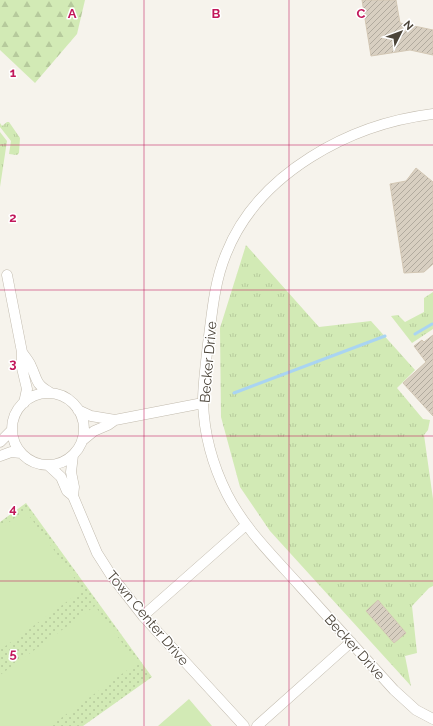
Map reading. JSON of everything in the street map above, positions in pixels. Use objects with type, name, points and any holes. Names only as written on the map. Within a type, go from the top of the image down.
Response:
[{"type":"street","name":"Becker Drive","points":[[433,114],[381,125],[346,138],[293,170],[264,194],[252,207],[231,241],[216,282],[205,373],[203,403],[205,424],[214,460],[228,495],[246,525],[405,701],[416,710],[433,719]]},
{"type":"street","points":[[7,275],[22,352],[22,368],[27,389],[24,403],[15,415],[12,430],[13,438],[21,452],[28,460],[38,464],[48,465],[66,461],[79,448],[83,440],[84,424],[78,410]]},
{"type":"street","points":[[22,352],[31,364],[37,382],[40,386],[51,393],[66,398],[78,410],[91,416],[115,420],[203,403]]},
{"type":"street","points":[[24,403],[36,395],[51,393]]},
{"type":"street","points":[[83,440],[94,431],[115,420]]},
{"type":"street","points":[[0,442],[12,430]]},
{"type":"street","points":[[0,456],[11,452],[21,452]]},
{"type":"street","name":"Town Center Drive","points":[[73,455],[71,472],[74,487],[73,496]]},
{"type":"street","name":"Town Center Drive","points":[[48,465],[60,477],[67,491],[73,496],[97,553],[110,576],[143,616],[244,726]]},
{"type":"street","points":[[143,616],[246,525]]},
{"type":"street","points":[[257,726],[351,642]]},
{"type":"green space","points":[[0,0],[85,0],[77,34],[35,83],[0,50]]},
{"type":"green space","points":[[9,122],[20,138],[19,153],[17,155],[9,154],[11,141],[0,127],[0,123],[2,126]]},
{"type":"green space","points":[[0,132],[7,141],[0,187]]},
{"type":"green space","points":[[246,245],[319,327],[371,321],[415,370],[397,388],[423,419],[430,420],[428,430],[424,435],[433,499],[433,586],[429,588],[412,606],[417,653],[405,656],[411,686],[270,531],[240,487],[221,417],[220,328]]},
{"type":"green space","points":[[433,292],[433,329],[412,343],[391,316],[398,315],[405,322],[424,312],[424,298]]},
{"type":"green space","points":[[26,503],[152,677],[83,726],[0,726],[0,522]]},
{"type":"green space","points":[[25,510],[83,590],[0,650],[0,529]]},
{"type":"green space","points":[[95,606],[137,663],[50,726],[0,726],[0,675]]},
{"type":"green space","points":[[189,699],[212,726],[158,726]]},
{"type":"building","points":[[362,0],[396,0],[400,23],[433,30],[433,55],[410,50],[371,56]]},
{"type":"building","points":[[416,168],[433,182],[433,264],[424,272],[404,273],[390,184],[406,181]]},
{"type":"building","points":[[433,335],[433,416],[403,383],[426,362],[414,346],[422,340],[424,342]]},
{"type":"building","points":[[378,600],[406,633],[394,643],[366,611]]},
{"type":"waterway","points":[[415,334],[432,324]]},
{"type":"waterway","points":[[234,393],[385,336]]}]
